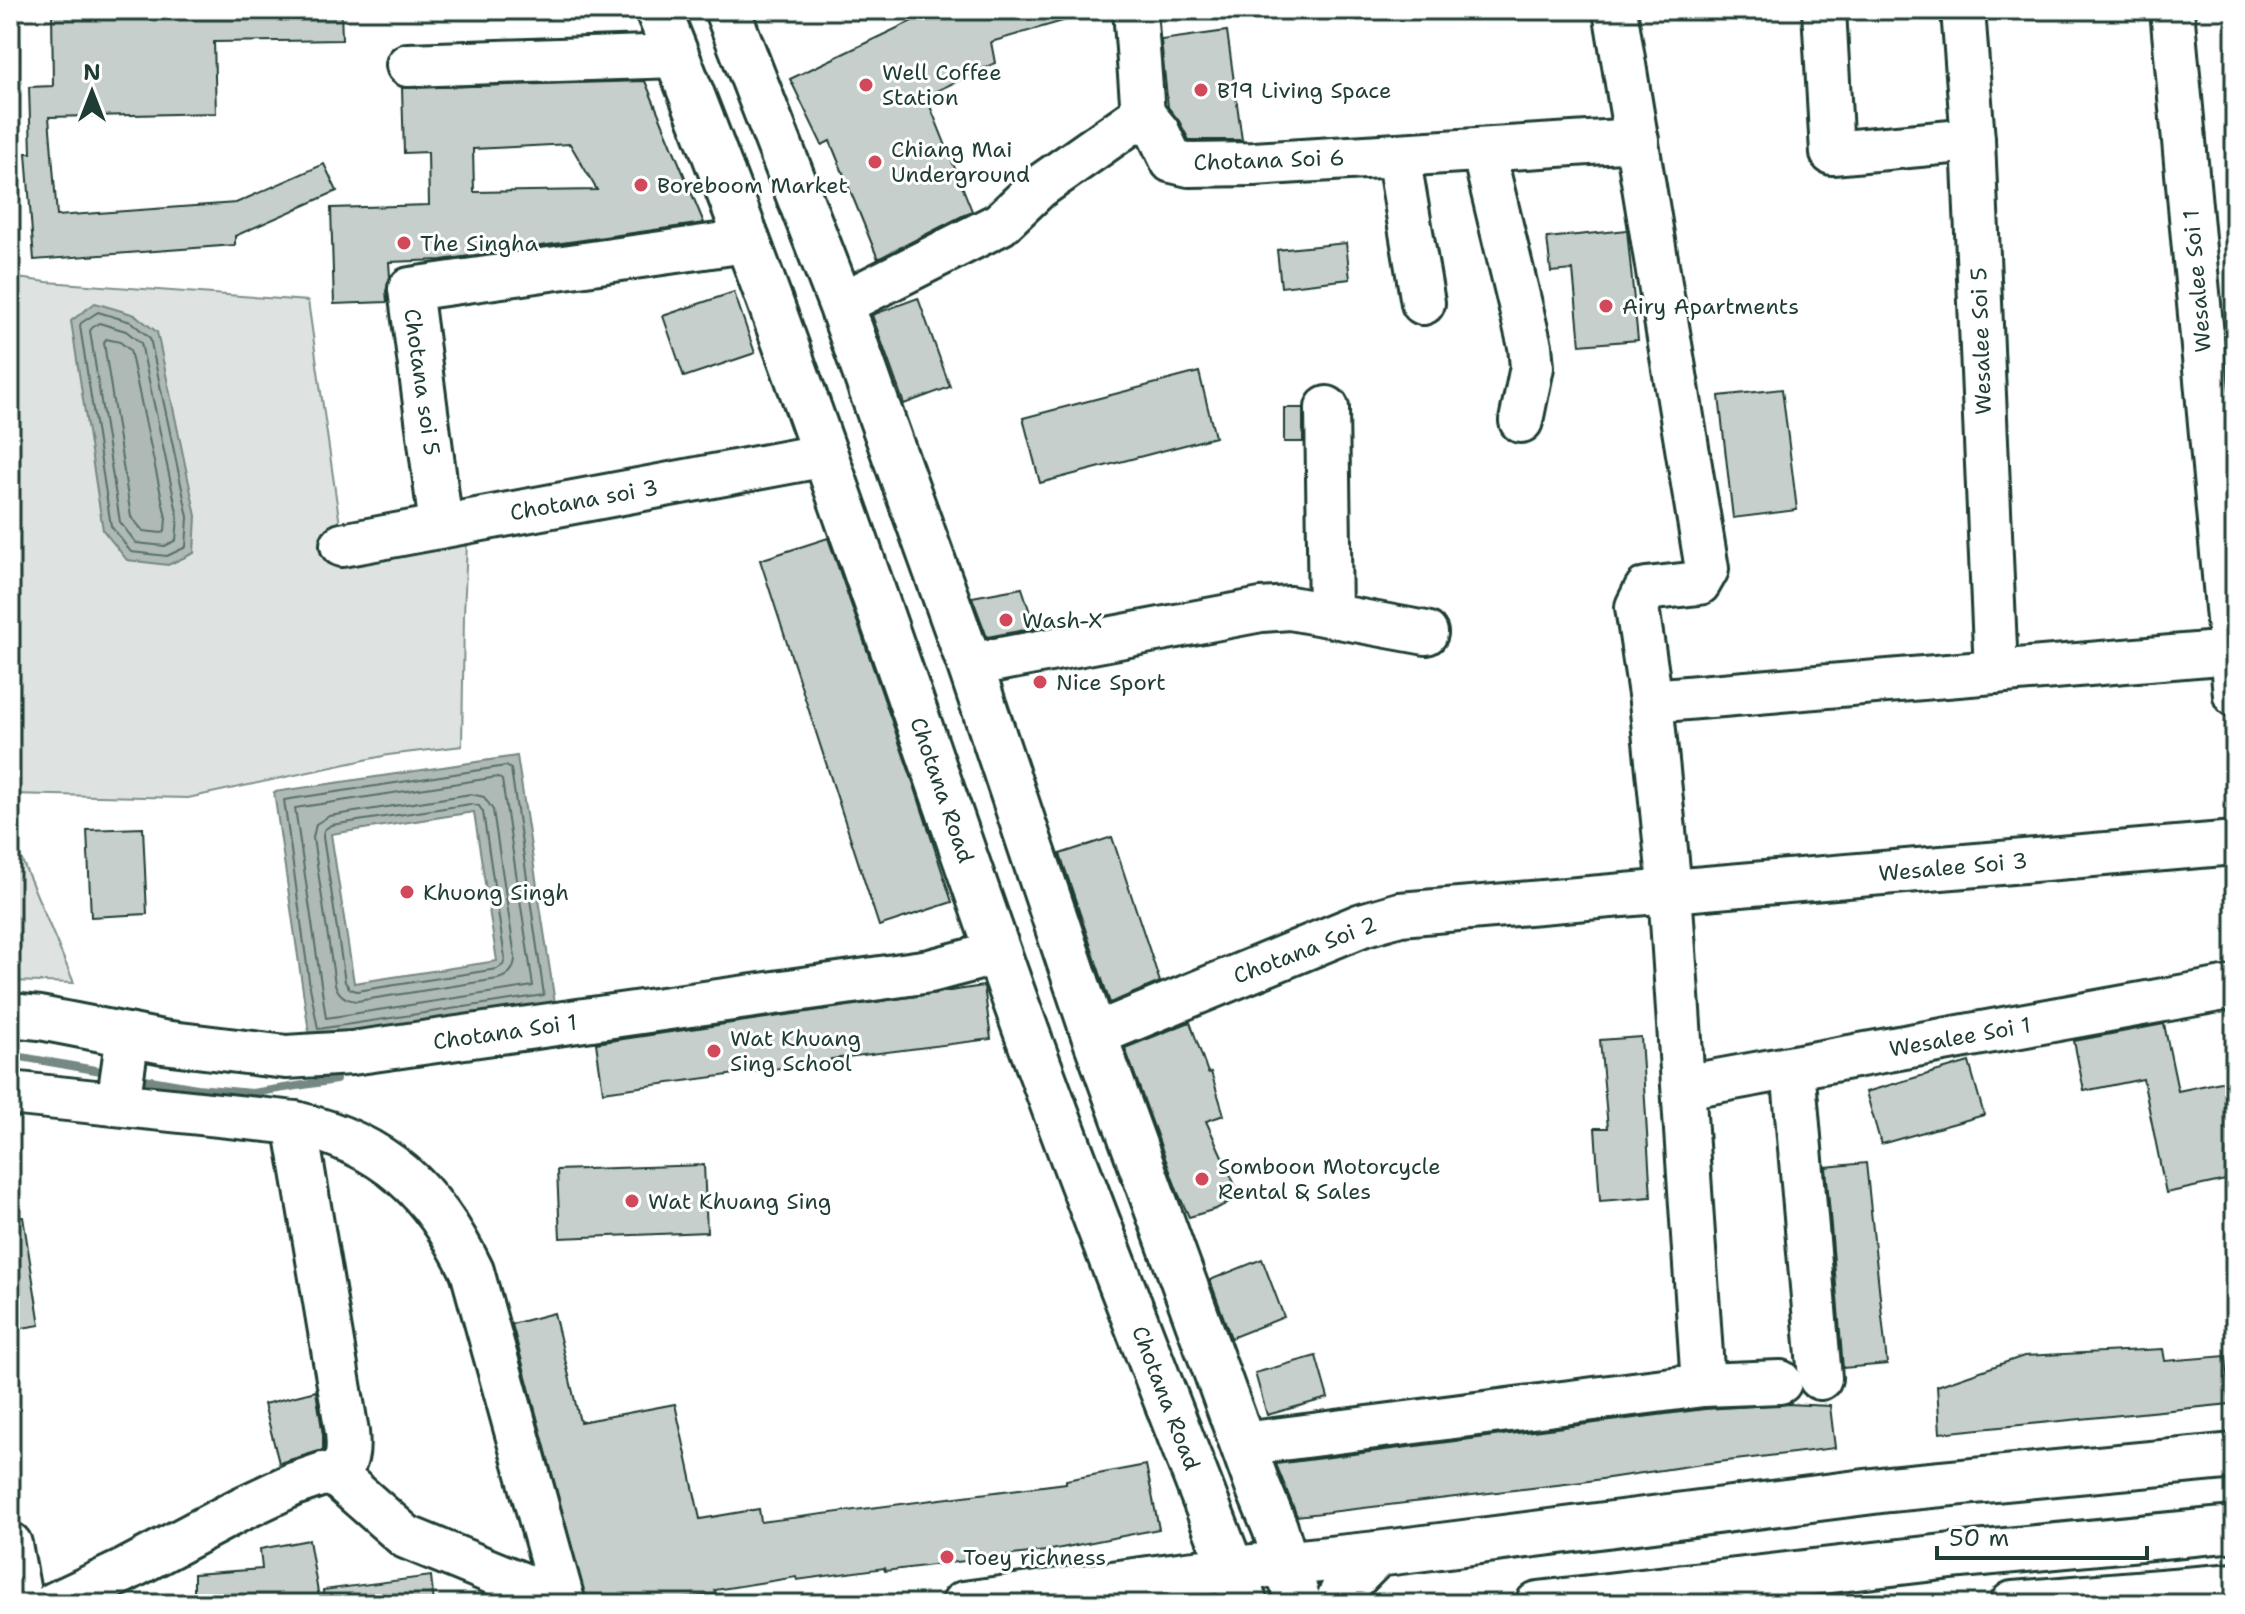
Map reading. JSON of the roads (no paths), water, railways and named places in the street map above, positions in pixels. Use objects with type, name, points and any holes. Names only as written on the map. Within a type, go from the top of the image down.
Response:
[{"type":"main road","name":"Chotana Road","points":[[658,10],[826,455],[998,953],[1238,1586]]},
{"type":"main road","points":[[727,10],[841,304],[970,665],[1094,1035],[1275,1528],[1299,1604]]},
{"type":"main road","points":[[964,1604],[1138,1581],[1238,1586],[1285,1563],[1889,1489],[2235,1456]]},
{"type":"main road","points":[[1538,1604],[1952,1556],[2235,1529]]},
{"type":"main road","points":[[1337,1604],[1346,1585],[1377,1554]]},
{"type":"main road","points":[[1138,1581],[1188,1594],[1200,1604]]},
{"type":"main road","points":[[2013,1604],[2235,1586]]},
{"type":"street","points":[[841,304],[1000,224],[1039,187],[1143,114],[1135,10]]},
{"type":"street","points":[[1615,10],[1707,569],[1699,583],[1646,589],[1637,607],[1651,701],[1670,890],[1703,1385]]},
{"type":"street","points":[[1824,10],[1832,153],[1973,140]]},
{"type":"street","name":"Wesalee Soi 5","points":[[1963,10],[1973,140],[1996,672]]},
{"type":"street","name":"Wesalee Soi 1","points":[[2172,10],[2235,695]]},
{"type":"street","points":[[408,65],[677,56]]},
{"type":"street","name":"Chotana Soi 6","points":[[1143,114],[1158,132],[1172,161],[1189,165],[1254,164],[1637,140]]},
{"type":"street","points":[[1483,150],[1530,346],[1532,367],[1521,421]]},
{"type":"street","points":[[1398,155],[1423,303]]},
{"type":"street","name":"Chotana soi 5","points":[[441,526],[410,289],[746,241]]},
{"type":"street","points":[[1327,408],[1330,614]]},
{"type":"street","name":"Chotana soi 3","points":[[342,545],[826,455]]},
{"type":"street","points":[[970,665],[1261,610],[1290,608],[1426,633]]},
{"type":"street","points":[[1651,701],[2231,652]]},
{"type":"street","name":"Wesalee Soi 3","points":[[1670,890],[2235,843]]},
{"type":"street","name":"Chotana Soi 2","points":[[1094,1035],[1362,925],[1400,914],[1670,890]]},
{"type":"street","name":"Chotana Soi 1","points":[[10,1015],[163,1042],[286,1057],[335,1054],[930,971],[998,953]]},
{"type":"street","name":"Wesalee Soi 1","points":[[1684,1087],[2235,987]]},
{"type":"street","points":[[118,1104],[128,1035]]},
{"type":"street","points":[[1243,1444],[1703,1385],[1800,1380],[1793,1068]]},
{"type":"street","points":[[10,1093],[295,1123],[322,1129],[349,1140],[395,1169],[415,1186],[435,1207],[455,1236],[472,1271],[563,1603]]},
{"type":"street","points":[[295,1123],[347,1432],[348,1457],[336,1476]]},
{"type":"street","points":[[54,1604],[239,1510],[319,1474],[336,1476],[406,1537],[563,1603]]},
{"type":"street","points":[[10,1544],[21,1604]]},
{"type":"water","points":[[95,303],[135,315],[157,332],[196,516],[194,553],[168,565],[127,560],[103,530],[71,321]]},
{"type":"water","points":[[517,756],[555,1003],[310,1039],[274,792]],"holes":[[[474,812],[497,961],[354,983],[331,834]]]},
{"type":"waterway","points":[[10,1055],[112,1073]]},
{"type":"waterway","points":[[133,1077],[252,1093],[336,1080],[336,1067]]},
{"type":"place","name":"Well Coffee Station","points":[[866,85]]},
{"type":"place","name":"B19 Living Space","points":[[1201,90]]},
{"type":"place","name":"Chiang Mai Underground","points":[[875,162]]},
{"type":"place","name":"Boreboom Market","points":[[641,185]]},
{"type":"place","name":"The Singha","points":[[404,243]]},
{"type":"place","name":"Airy Apartments","points":[[1606,306]]},
{"type":"place","name":"Wash-X","points":[[1006,620]]},
{"type":"place","name":"Nice Sport","points":[[1040,682]]},
{"type":"place","name":"Khuong Singh","points":[[407,892]]},
{"type":"place","name":"Wat Khuang Sing School","points":[[714,1051]]},
{"type":"place","name":"Somboon Motorcycle Rental & Sales","points":[[1202,1179]]},
{"type":"place","name":"Wat Khuang Sing","points":[[632,1201]]},
{"type":"place","name":"Toey richness","points":[[947,1557]]}]
